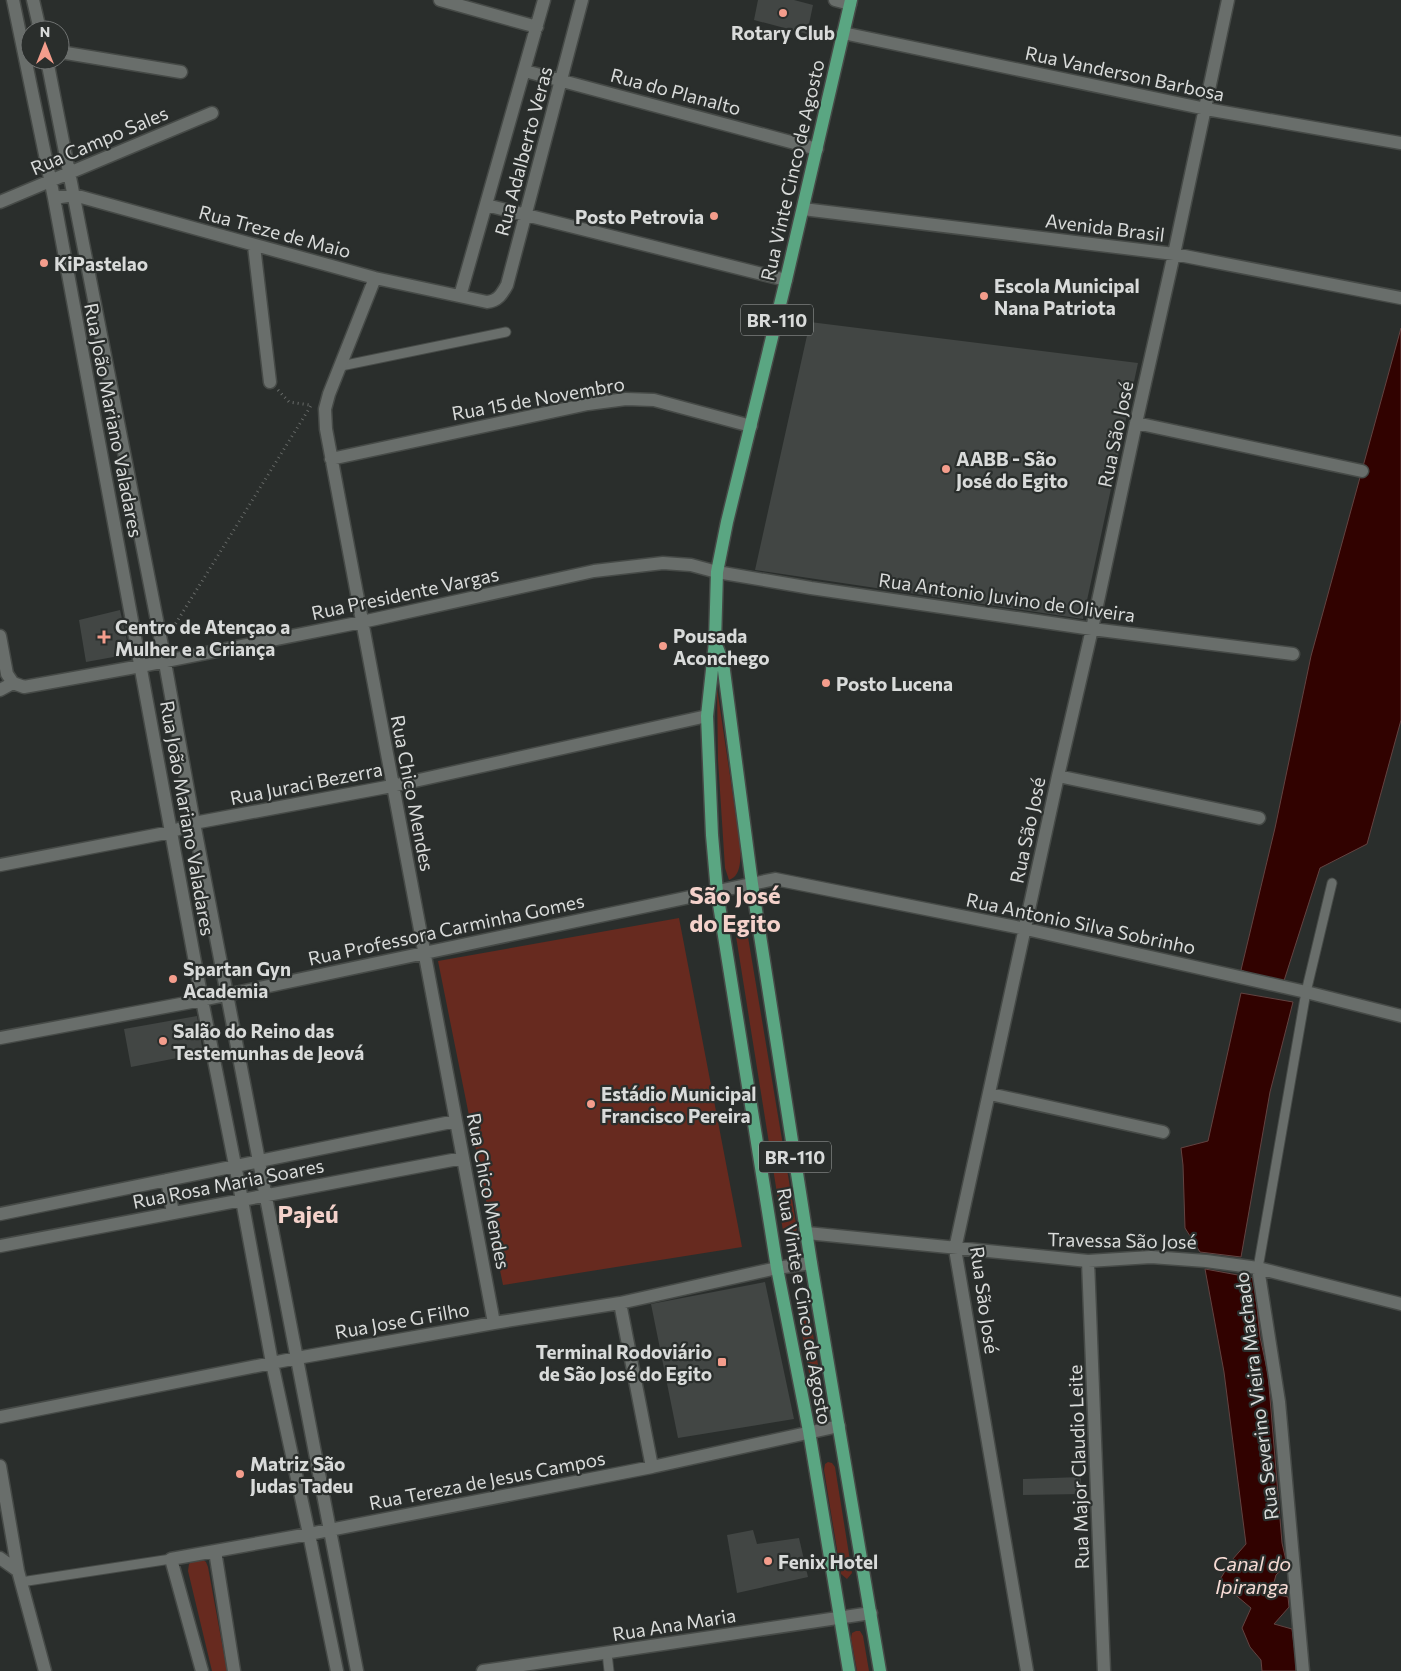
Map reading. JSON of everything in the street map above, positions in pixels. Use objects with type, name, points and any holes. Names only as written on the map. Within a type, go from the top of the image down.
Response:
[{"type":"main road","name":"Rua Vinte Cinco de Agosto","points":[[716,642],[717,572],[727,522],[817,149],[850,2]]},
{"type":"main road","name":"Rua Vinte e Cinco de Agosto","points":[[716,642],[707,716],[717,892],[777,1268],[809,1431],[849,1671]]},
{"type":"main road","name":"Rua Vinte e Cinco de Agosto","points":[[716,642],[723,663],[752,884],[807,1233],[880,1671]]},
{"type":"street","name":"Rua João Mariano Valadares","points":[[13,0],[20,26]]},
{"type":"street","points":[[33,0],[38,20]]},
{"type":"street","points":[[440,0],[537,27]]},
{"type":"street","name":"Rua Adalberto Veras","points":[[460,296],[544,0]]},
{"type":"street","name":"Rua Adalberto Veras","points":[[487,302],[498,298],[507,285],[582,0]]},
{"type":"street","points":[[835,0],[850,2]]},
{"type":"street","name":"Rua São José","points":[[1027,1671],[955,1249],[1206,109],[1228,0]]},
{"type":"street","name":"Rua Vanderson Barbosa","points":[[843,33],[1206,109],[1401,143]]},
{"type":"street","points":[[70,54],[181,72]]},
{"type":"street","name":"Rua João Mariano Valadares","points":[[30,70],[202,1000],[272,1363],[337,1671]]},
{"type":"street","name":"Rua João Mariano Valadares","points":[[49,70],[165,661],[194,823],[357,1671]]},
{"type":"street","name":"Rua do Planalto","points":[[525,71],[817,149]]},
{"type":"street","name":"Rua Campo Sales","points":[[0,202],[212,113]]},
{"type":"street","name":"Rua Treze de Maio","points":[[54,198],[74,196],[375,278],[487,302]]},
{"type":"street","points":[[486,205],[786,280]]},
{"type":"street","name":"Avenida Brasil","points":[[802,209],[1174,254],[1401,298]]},
{"type":"street","points":[[254,246],[270,382]]},
{"type":"street","name":"Rua Chico Mendes","points":[[375,278],[329,394],[325,409],[326,429],[494,1323]]},
{"type":"street","name":"Rua 15 de Novembro","points":[[331,459],[588,404],[626,399],[654,400],[751,426]]},
{"type":"street","points":[[1136,423],[1362,471]]},
{"type":"street","name":"Rua Presidente Vargas","points":[[13,683],[24,687],[141,666],[362,622],[594,571],[663,563],[691,565],[717,572]]},
{"type":"street","name":"Rua Antonio Juvino de Oliveira","points":[[717,572],[812,588],[1092,629],[1293,654]]},
{"type":"street","points":[[0,636],[7,674],[13,683],[0,690]]},
{"type":"street","name":"Rua Juraci Bezerra","points":[[0,865],[171,832],[194,823],[392,786],[707,716]]},
{"type":"street","points":[[1058,776],[1259,818]]},
{"type":"street","name":"Rua Antonio Silva Sobrinho","points":[[752,884],[775,879],[1026,929],[1306,992],[1401,1016]]},
{"type":"street","name":"Rua Professora Carminha Gomes","points":[[0,1038],[202,1000],[752,884]]},
{"type":"street","points":[[990,1094],[1162,1132]]},
{"type":"street","name":"Rua Rosa Maria Soares","points":[[0,1214],[456,1121]]},
{"type":"street","name":"Rua Rosa Maria Soares","points":[[0,1246],[463,1158]]},
{"type":"street","points":[[168,1180],[173,1213]]},
{"type":"street","name":"Travessa São José","points":[[807,1233],[1088,1261],[1151,1258],[1206,1261],[1258,1268],[1401,1304]]},
{"type":"street","name":"Rua Major Claudio Leite","points":[[1088,1261],[1104,1671]]},
{"type":"street","name":"Rua Jose G Filho","points":[[0,1417],[297,1358],[620,1303],[777,1268],[812,1263]]},
{"type":"street","name":"Rua Severino Vieira Machado","points":[[1258,1268],[1279,1402],[1303,1671]]},
{"type":"street","points":[[620,1303],[652,1468]]},
{"type":"street","name":"Rua Tereza de Jesus Campos","points":[[171,1559],[652,1468],[809,1431],[839,1426]]},
{"type":"street","points":[[0,1466],[20,1577],[45,1671]]},
{"type":"street","points":[[215,1551],[234,1671]]},
{"type":"street","points":[[0,1558],[20,1577]]},
{"type":"street","points":[[171,1559],[202,1671]]},
{"type":"street","name":"Rua Ana Maria","points":[[483,1671],[526,1668],[607,1653],[871,1613]]},
{"type":"lane","points":[[340,366],[506,332]]},
{"type":"lane","name":"Rua Severino Vieira Machado","points":[[1258,1268],[1306,992],[1332,883]]},
{"type":"lane","name":"Rua Tereza de Jesus Campos","points":[[20,1577],[171,1559]]},
{"type":"lane","points":[[607,1653],[609,1671]]},
{"type":"path","points":[[270,382],[289,402],[310,405]]},
{"type":"path","points":[[162,646],[310,405],[329,394]]},
{"type":"shaded area","points":[[717,688],[741,850],[738,872],[729,880],[725,868],[718,760]]},
{"type":"shaded area","name":"Estádio Municipal Francisco Pereira","points":[[679,918],[742,1247],[503,1285],[438,961]]},
{"type":"shaded area","points":[[739,922],[746,925],[797,1229],[795,1233],[786,1235],[783,1231],[735,930]]},
{"type":"shaded area","points":[[803,1305],[809,1309],[819,1371],[816,1377],[812,1377],[809,1373],[798,1311],[799,1307]]},
{"type":"shaded area","points":[[828,1462],[832,1463],[835,1467],[852,1573],[847,1579],[841,1574],[824,1470],[825,1464]]},
{"type":"shaded area","points":[[202,1559],[208,1567],[227,1671],[212,1671],[188,1571],[189,1564],[194,1560]]},
{"type":"shaded area","points":[[860,1631],[863,1636],[869,1671],[857,1671],[851,1638],[852,1633]]},
{"type":"water","points":[[1401,328],[1401,720],[1367,844],[1320,868],[1282,987],[1241,970],[1275,828],[1311,656]]},
{"type":"water","points":[[1241,993],[1293,1002],[1270,1092],[1241,1257],[1200,1252],[1185,1228],[1181,1148],[1208,1141]]},
{"type":"water","name":"Canal do Ipiranga","points":[[1205,1269],[1254,1278],[1260,1337],[1268,1374],[1282,1543],[1287,1565],[1276,1575],[1271,1593],[1288,1597],[1289,1607],[1274,1624],[1292,1629],[1296,1671],[1262,1671],[1261,1660],[1250,1647],[1242,1628],[1251,1608],[1219,1581],[1232,1560],[1246,1544],[1224,1372]]},
{"type":"building","name":"Rotary Club","points":[[758,0],[794,0],[813,5],[807,34],[754,20]]},
{"type":"building","name":"AABB - São José do Egito","points":[[810,322],[1138,363],[1083,619],[755,570]]},
{"type":"building","name":"Centro de Atençao a Mulher e a Criança","points":[[120,610],[130,654],[86,662],[79,620]]},
{"type":"building","name":"Salão do Reino das Testemunhas de Jeová","points":[[197,1016],[203,1053],[131,1067],[124,1029]]},
{"type":"building","name":"Terminal Rodoviário de São José do Egito","points":[[765,1282],[794,1419],[678,1438],[651,1304]]},
{"type":"building","points":[[1081,1477],[1081,1494],[1023,1495],[1023,1479]]},
{"type":"building","name":"Fenix Hotel","points":[[753,1530],[757,1544],[799,1538],[808,1577],[737,1593],[727,1535]]},
{"type":"place","name":"Rotary Club","points":[[783,13]]},
{"type":"place","name":"Posto Petrovia","points":[[714,216]]},
{"type":"place","name":"KiPastelao","points":[[44,263]]},
{"type":"place","name":"Escola Municipal Nana Patriota","points":[[984,296]]},
{"type":"place","name":"AABB - São José do Egito","points":[[946,469]]},
{"type":"place","name":"Centro de Atençao a Mulher e a Criança","points":[[104,637]]},
{"type":"place","name":"Pousada Aconchego","points":[[663,646]]},
{"type":"place","name":"Posto Lucena","points":[[826,683]]},
{"type":"place","name":"Spartan Gyn Academia","points":[[173,979]]},
{"type":"place","name":"Salão do Reino das Testemunhas de Jeová","points":[[163,1041]]},
{"type":"place","name":"Estádio Municipal Francisco Pereira","points":[[591,1104]]},
{"type":"place","name":"Terminal Rodoviário de São José do Egito","points":[[722,1362]]},
{"type":"place","name":"Matriz São Judas Tadeu","points":[[240,1474]]},
{"type":"place","name":"Fenix Hotel","points":[[768,1561]]},
{"type":"district","name":"São José do Egito","points":[[735,908]]},
{"type":"district","name":"Pajeú","points":[[308,1213]]}]
